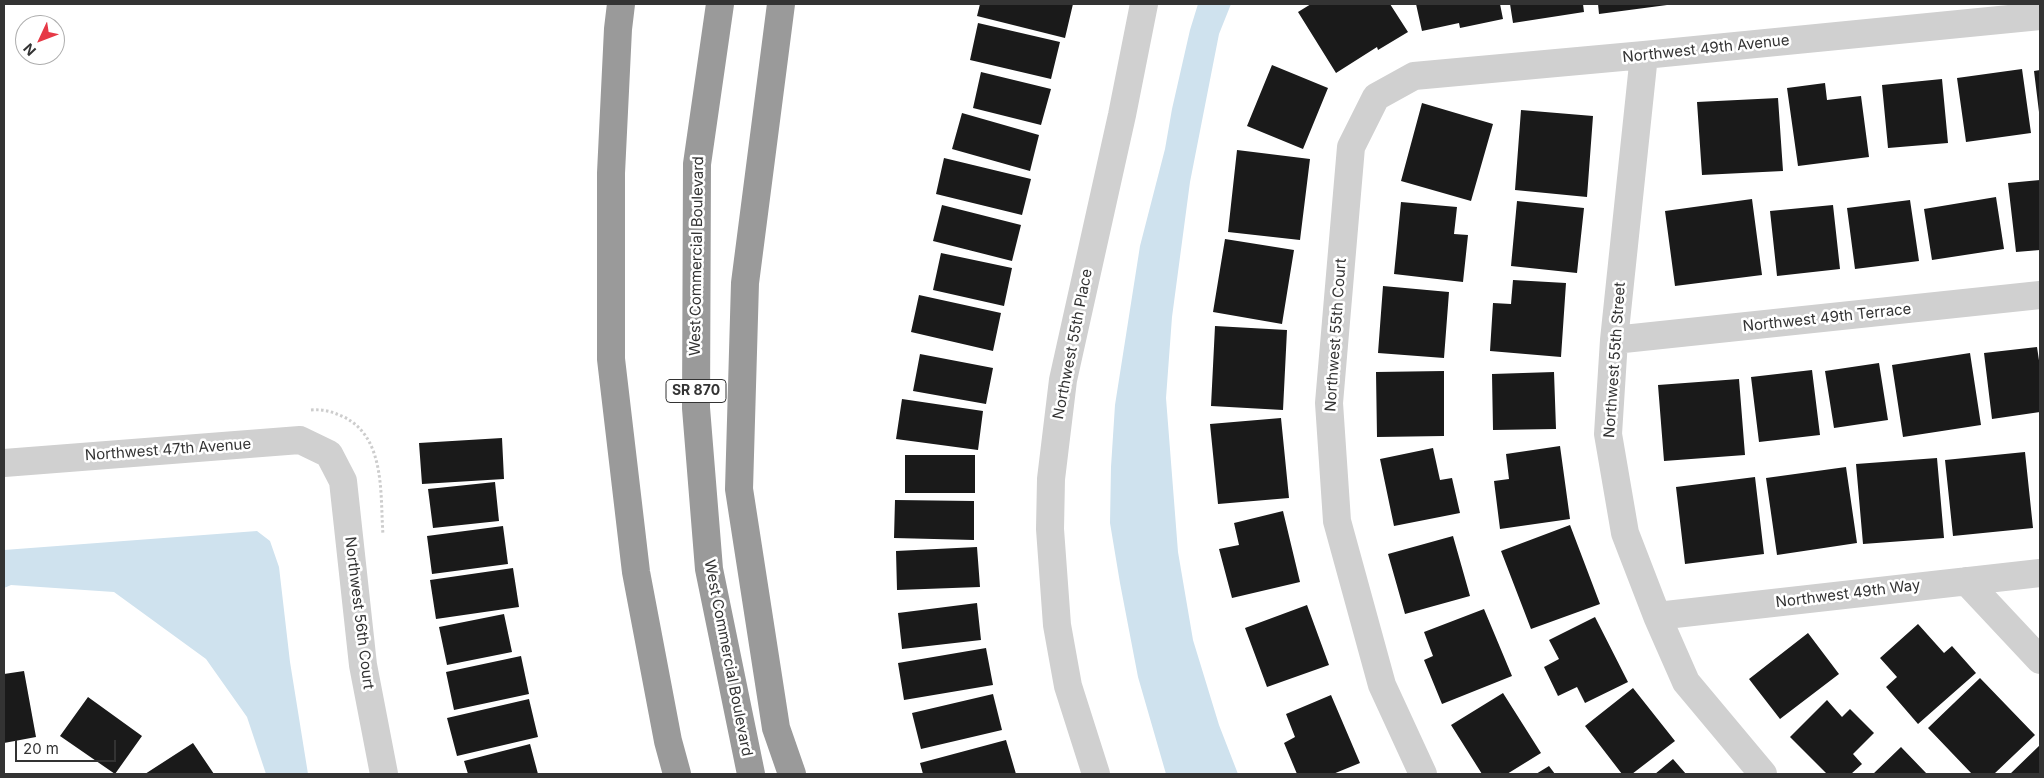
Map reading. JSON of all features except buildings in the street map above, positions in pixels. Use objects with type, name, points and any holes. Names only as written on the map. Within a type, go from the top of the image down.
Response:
[{"type":"highway","points":[[621,4],[618,29],[611,173],[611,359],[636,572],[668,742],[677,774]]},
{"type":"highway","name":"West Commercial Boulevard","points":[[720,4],[697,164],[696,408],[709,570],[751,774]]},
{"type":"highway","points":[[781,4],[745,283],[739,489],[776,728],[792,774]]},
{"type":"street","name":"Northwest 55th Place","points":[[1096,774],[1068,686],[1057,625],[1050,528],[1051,478],[1063,380],[1122,115],[1144,4]]},
{"type":"street","name":"Northwest 49th Avenue","points":[[1376,97],[1414,76],[1644,56],[2040,16]]},
{"type":"street","name":"Northwest 55th Street","points":[[1644,56],[1614,340],[1608,434],[1625,533],[1657,616],[1686,682],[1763,774]]},
{"type":"street","name":"Northwest 55th Court","points":[[1376,97],[1351,147],[1329,403],[1337,521],[1382,685],[1423,774]]},
{"type":"street","name":"Northwest 49th Terrace","points":[[1614,340],[2040,295]]},
{"type":"street","name":"Northwest 47th Avenue","points":[[4,463],[300,440],[329,454]]},
{"type":"street","name":"Northwest 56th Court","points":[[329,454],[343,481],[364,665],[384,774]]},
{"type":"street","name":"Northwest 49th Way","points":[[1657,616],[2040,573]]},
{"type":"street","points":[[1966,581],[2040,660]]},
{"type":"path","points":[[307,410],[321,409],[334,412],[363,430],[372,444],[378,467],[383,536]]},
{"type":"water","points":[[1198,4],[1231,4],[1219,34],[1190,182],[1172,317],[1166,398],[1178,552],[1193,640],[1219,725],[1238,774],[1166,774],[1138,677],[1110,523],[1115,405],[1140,246],[1165,149],[1190,30]]},
{"type":"water","points":[[257,531],[270,541],[279,567],[290,662],[308,774],[266,774],[247,717],[206,659],[114,592],[11,585],[4,588],[4,550]]}]
